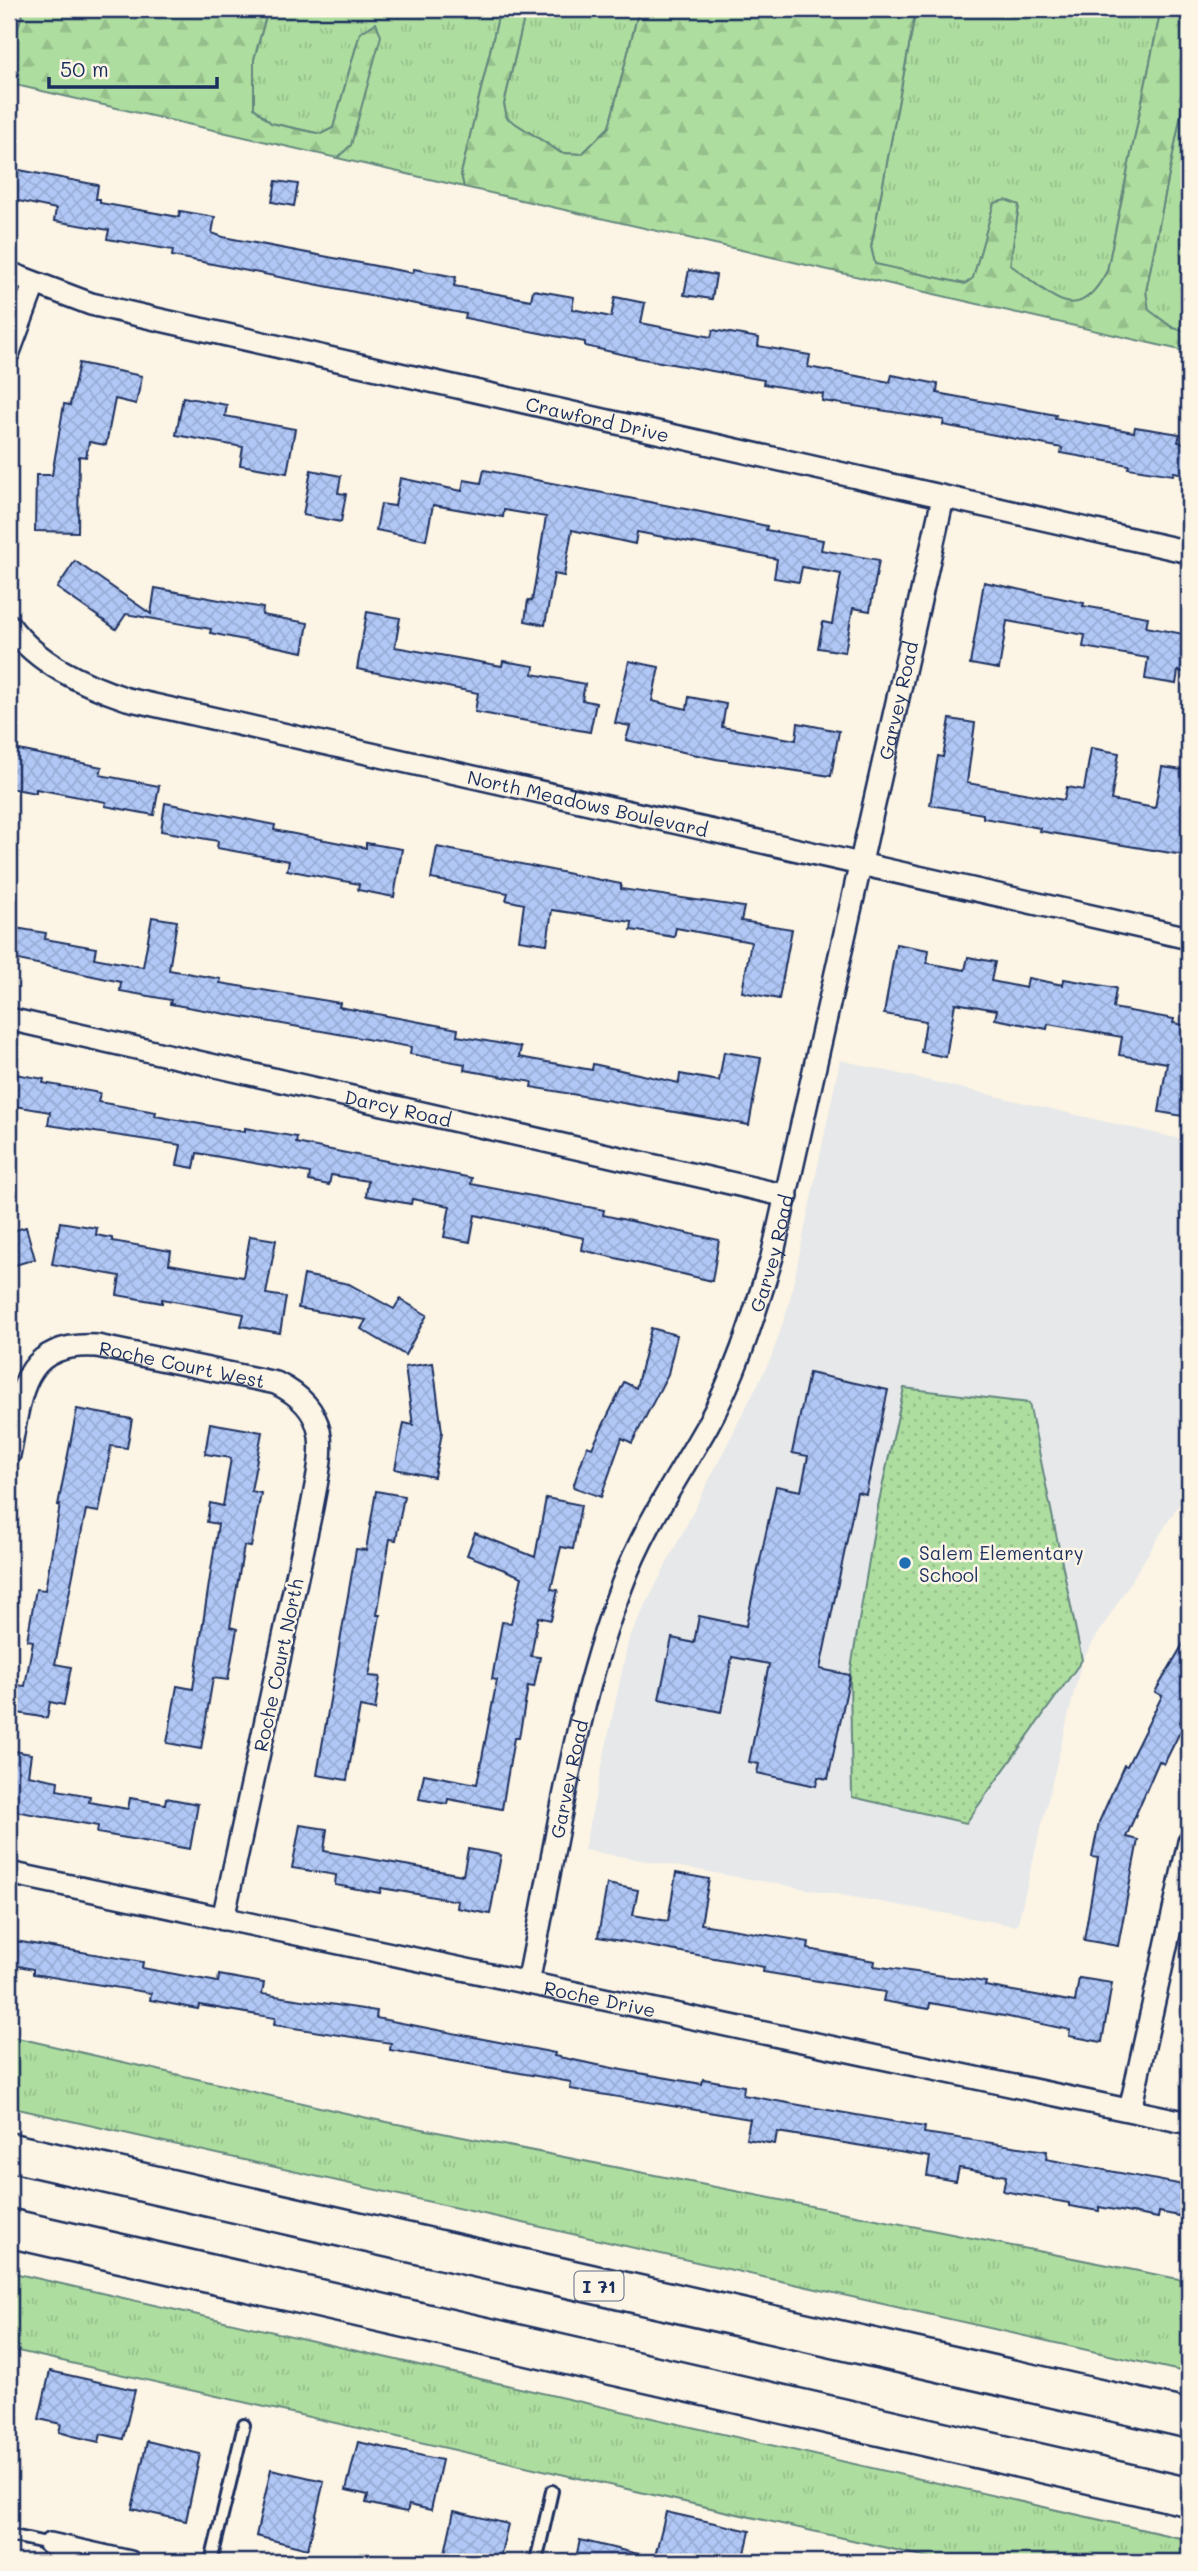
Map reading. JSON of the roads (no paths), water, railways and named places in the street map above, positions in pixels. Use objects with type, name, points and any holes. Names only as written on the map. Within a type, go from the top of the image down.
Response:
[{"type":"highway","name":"I 71","points":[[9,2152],[1189,2419]]},
{"type":"highway","points":[[9,2228],[1189,2497]]},
{"type":"street","name":"Crawford Drive","points":[[9,273],[34,285],[91,304],[1189,552]]},
{"type":"street","points":[[9,352],[34,285]]},
{"type":"street","name":"Garvey Road","points":[[528,1983],[597,1657],[622,1584],[652,1517],[708,1425],[742,1353],[772,1257],[943,498]]},
{"type":"street","name":"North Meadows Boulevard","points":[[9,625],[19,638],[51,665],[87,686],[127,699],[1189,938]]},
{"type":"street","name":"Darcy Road","points":[[9,1019],[787,1196]]},
{"type":"street","name":"Roche Court West","points":[[9,1455],[23,1391],[31,1370],[47,1354],[71,1344],[97,1346],[239,1375],[286,1388],[297,1394],[312,1412]]},
{"type":"street","name":"Roche Court North","points":[[223,1919],[322,1453],[321,1431],[312,1412]]},
{"type":"street","points":[[1130,2110],[1189,1842]]},
{"type":"street","name":"Roche Drive","points":[[9,1873],[1189,2123]]},
{"type":"street","points":[[50,2544],[130,2562]]},
{"type":"lane","points":[[211,2562],[244,2426]]},
{"type":"lane","points":[[536,2562],[552,2491]]},
{"type":"lane","points":[[9,2535],[50,2544]]},
{"type":"place","name":"Salem Elementary School","points":[[905,1563]]}]
